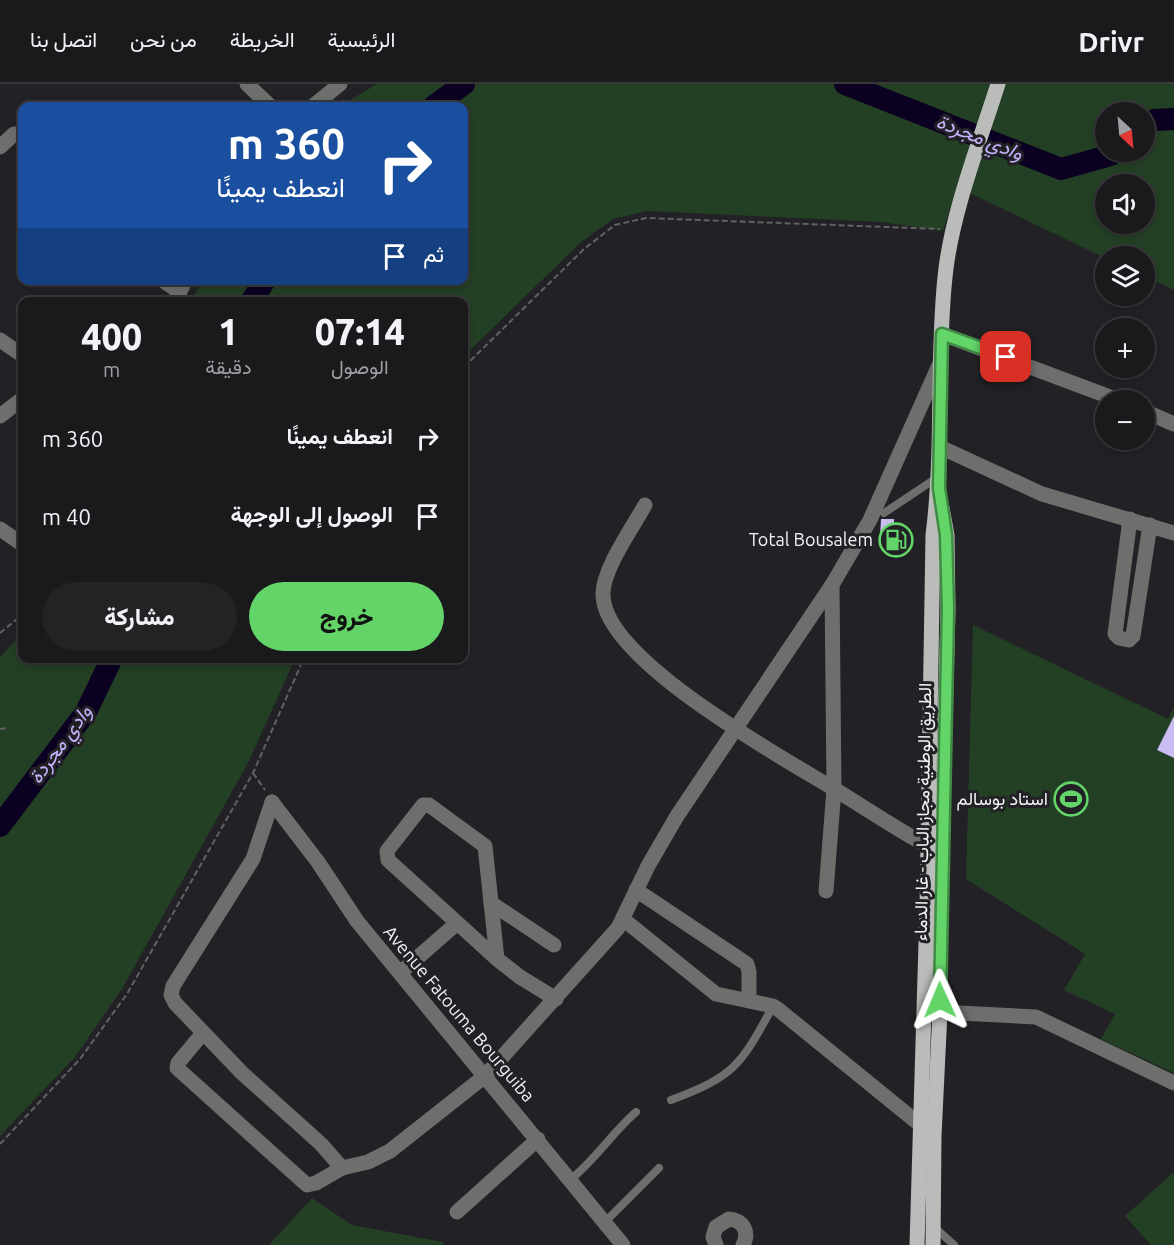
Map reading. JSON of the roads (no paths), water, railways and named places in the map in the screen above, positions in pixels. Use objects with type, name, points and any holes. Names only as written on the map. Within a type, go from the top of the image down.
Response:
[{"type":"main road","name":"الطريق الوطنية مجاز الباب - غار الدماء","points":[[917,1245],[919,1125],[932,965],[934,910],[931,639],[933,536],[939,482],[945,275],[961,202],[998,84]]},
{"type":"main road","name":"الطريق الوطنية مجاز الباب - غار الدماء","points":[[934,850],[947,642],[946,535],[939,482]]},
{"type":"main road","points":[[931,639],[947,642]]},
{"type":"main road","name":"الطريق الوطنية مجاز الباب - غار الدماء","points":[[932,965],[940,1012],[934,1136],[933,1245]]},
{"type":"street","points":[[247,84],[266,102]]},
{"type":"street","points":[[318,102],[340,84]]},
{"type":"street","points":[[0,147],[14,134],[18,134]]},
{"type":"street","points":[[942,334],[1095,391]]},
{"type":"street","points":[[0,340],[18,352]]},
{"type":"street","points":[[342,1168],[321,1144],[242,1073],[203,1033],[178,1063],[179,1071],[303,1184],[311,1185],[342,1168],[368,1162],[390,1151],[485,1076],[556,999],[623,919],[636,890],[677,816],[832,585],[870,520],[941,360]]},
{"type":"street","points":[[0,416],[18,402]]},
{"type":"street","points":[[1155,416],[1174,424]]},
{"type":"street","points":[[940,447],[1042,494],[1174,533]]},
{"type":"street","points":[[645,505],[605,581],[603,594],[605,608],[620,632],[651,667],[735,729],[934,850]]},
{"type":"street","points":[[1130,519],[1115,634],[1119,638],[1129,640],[1133,636],[1150,525]]},
{"type":"street","points":[[0,529],[18,541]]},
{"type":"street","points":[[826,891],[834,789],[832,585]]},
{"type":"street","name":"Avenue Fatouma Bourguiba","points":[[203,1033],[175,1003],[171,991],[253,859],[272,802],[318,862],[357,921],[623,1245]]},
{"type":"street","points":[[497,959],[485,846],[429,805],[423,805],[404,827],[387,855],[391,864],[497,959],[520,977],[556,999]]},
{"type":"street","points":[[636,890],[747,964],[748,1000]]},
{"type":"street","points":[[490,903],[554,945]]},
{"type":"street","points":[[623,919],[716,994],[773,1006],[934,1136]]},
{"type":"street","points":[[400,973],[456,924]]},
{"type":"street","points":[[940,1012],[1036,1017],[1174,1083]]},
{"type":"street","points":[[457,1212],[538,1139]]},
{"type":"street","points":[[716,1245],[713,1237],[716,1227],[729,1219],[738,1222],[745,1229],[746,1240],[743,1245]]},
{"type":"lane","points":[[884,513],[939,482]]},
{"type":"lane","points":[[671,1100],[707,1087],[739,1063],[773,1006]]},
{"type":"lane","points":[[570,1180],[596,1157],[636,1112]]},
{"type":"lane","points":[[604,1223],[659,1168]]},
{"type":"lane","points":[[918,1215],[954,1245]]},
{"type":"waterway","name":"وادي مجردة","points":[[439,102],[464,84]]},
{"type":"waterway","name":"وادي مجردة","points":[[845,84],[1061,169],[1095,159]]},
{"type":"waterway","name":"وادي مجردة","points":[[1155,120],[1174,119]]},
{"type":"waterway","name":"وادي مجردة","points":[[254,297],[262,285]]},
{"type":"waterway","name":"وادي مجردة","points":[[0,826],[86,712],[110,663]]},
{"type":"place","name":"Total Bousalem","points":[[896,540]]},
{"type":"place","name":"استاد بوسالم","points":[[1071,799]]}]
